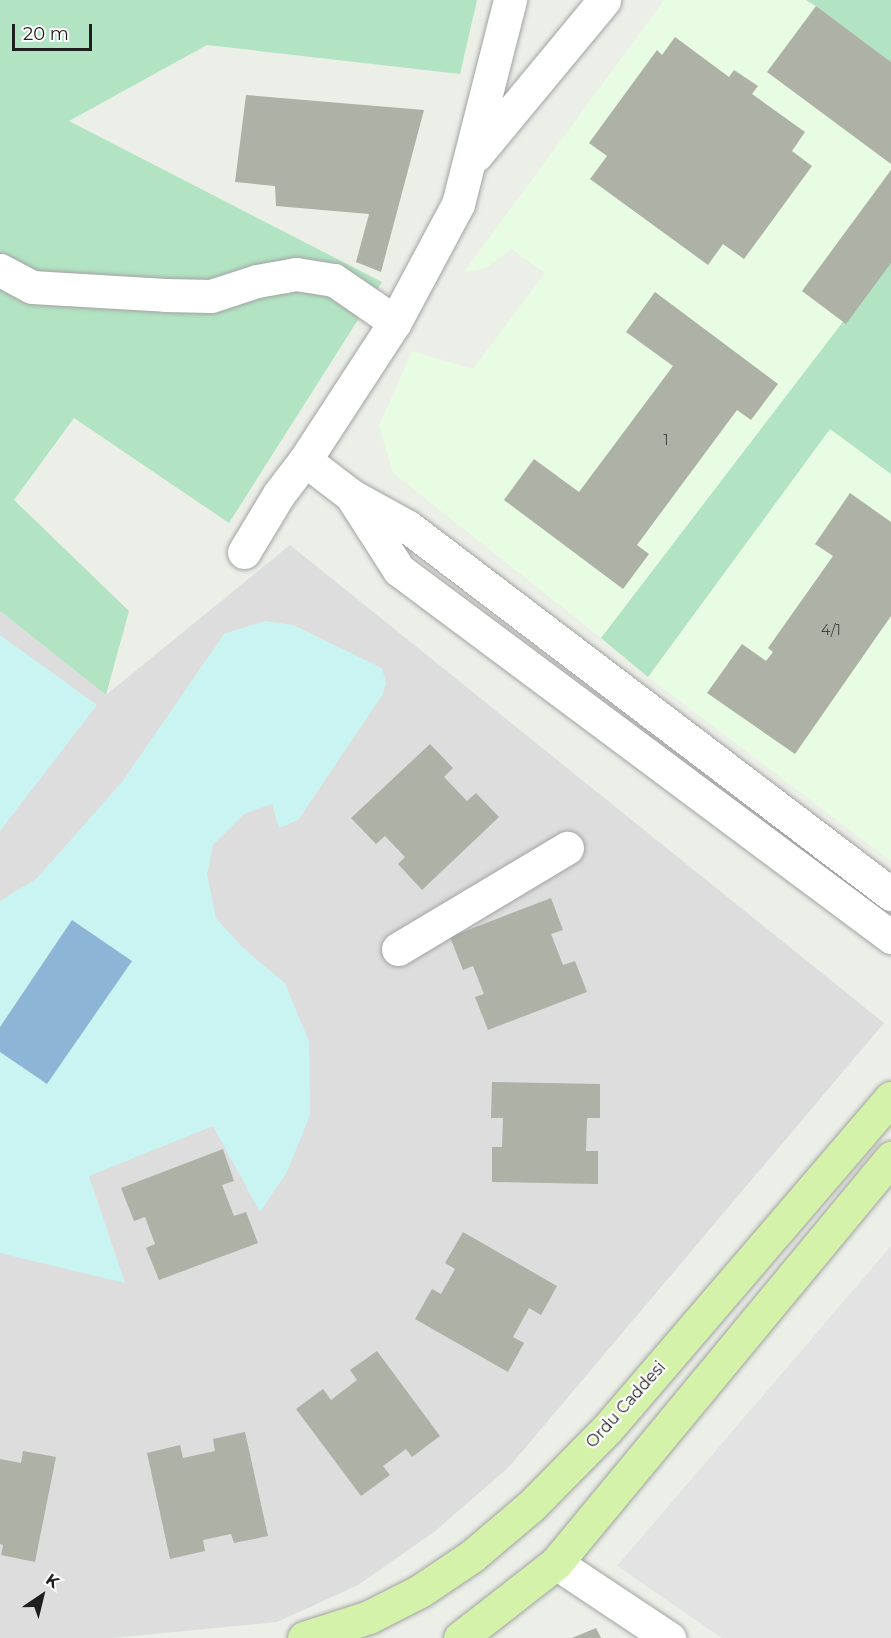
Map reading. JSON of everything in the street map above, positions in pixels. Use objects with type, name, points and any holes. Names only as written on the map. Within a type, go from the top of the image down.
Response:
[{"type":"main road","name":"Ordu Caddesi","points":[[304,1638],[369,1617],[420,1591],[472,1556],[531,1506],[607,1429],[891,1098]]},
{"type":"main road","points":[[460,1638],[556,1563],[891,1158]]},
{"type":"street","points":[[244,552],[279,494],[305,460],[395,322],[458,204],[510,0]]},
{"type":"street","points":[[469,164],[604,0]]},
{"type":"street","points":[[0,270],[32,287],[211,296],[257,281],[297,274],[334,280],[395,322]]},
{"type":"street","points":[[305,460],[352,496],[408,527],[891,894]]},
{"type":"street","points":[[352,496],[399,570],[891,937]]},
{"type":"street","points":[[398,949],[567,848]]},
{"type":"street","points":[[556,1563],[669,1638]]},
{"type":"shaded area","points":[[664,0],[806,0],[891,64],[891,261],[601,638],[393,473],[379,426],[412,351],[473,369],[545,273],[511,249],[486,268],[464,272]]},
{"type":"shaded area","points":[[830,429],[891,474],[891,861],[648,677]]},
{"type":"shaded area","points":[[290,545],[884,1023],[509,1467],[434,1532],[358,1585],[277,1622],[113,1638],[0,1638],[0,611],[106,695]]},
{"type":"shaded area","points":[[265,621],[293,625],[382,668],[386,683],[383,694],[298,820],[279,828],[272,804],[244,814],[213,845],[207,874],[216,918],[243,948],[285,983],[309,1042],[310,1115],[287,1172],[260,1212],[213,1126],[89,1176],[125,1283],[0,1253],[0,901],[36,879],[122,782],[224,634]]},
{"type":"shaded area","points":[[0,635],[97,705],[0,831]]},
{"type":"shaded area","points":[[72,920],[132,961],[47,1084],[0,1052],[0,1027]]},
{"type":"shaded area","points":[[891,1246],[891,1638],[722,1638],[617,1566]]},
{"type":"green space","points":[[0,0],[477,0],[460,74],[207,45],[69,121],[382,282],[229,523],[74,418],[14,500],[129,611],[106,695],[0,611]]},
{"type":"green space","points":[[806,0],[891,0],[891,62],[816,6]]},
{"type":"green space","points":[[891,259],[891,474],[830,429],[648,677],[601,638]]},
{"type":"building","points":[[816,6],[891,62],[891,164],[767,72]]},
{"type":"building","points":[[675,37],[729,77],[734,70],[758,86],[752,94],[805,132],[792,151],[812,166],[744,259],[723,244],[708,265],[590,179],[607,156],[589,143],[657,50],[662,55]]},
{"type":"building","points":[[246,95],[424,110],[381,272],[356,262],[369,214],[276,206],[275,186],[235,182]]},
{"type":"building","points":[[891,170],[891,263],[846,324],[802,291]]},
{"type":"building","points":[[655,292],[778,384],[751,420],[737,410],[637,545],[649,554],[623,589],[504,500],[534,459],[579,492],[673,366],[626,332]]},
{"type":"building","points":[[850,493],[891,522],[891,616],[795,754],[707,693],[742,644],[766,661],[773,652],[768,648],[833,556],[815,544]]},
{"type":"building","points":[[430,744],[453,768],[444,777],[467,801],[476,793],[499,817],[422,890],[398,864],[405,857],[385,836],[376,844],[351,818]]},
{"type":"building","points":[[551,898],[563,930],[551,934],[563,965],[575,961],[587,992],[488,1030],[475,997],[484,994],[473,966],[463,970],[450,937]]},
{"type":"building","points":[[492,1082],[600,1084],[600,1118],[587,1118],[586,1151],[598,1151],[598,1184],[492,1182],[492,1147],[502,1147],[503,1118],[491,1118]]},
{"type":"building","points":[[223,1149],[234,1181],[222,1185],[234,1216],[246,1212],[258,1243],[159,1280],[146,1248],[155,1244],[145,1217],[134,1221],[121,1188]]},
{"type":"building","points":[[463,1232],[557,1286],[541,1315],[529,1308],[513,1337],[524,1343],[508,1372],[415,1319],[432,1289],[441,1294],[455,1269],[445,1263]]},
{"type":"building","points":[[377,1351],[440,1436],[412,1457],[406,1449],[383,1466],[390,1475],[361,1496],[296,1409],[323,1389],[331,1400],[357,1380],[350,1370]]},
{"type":"building","points":[[245,1432],[268,1536],[234,1543],[231,1534],[203,1540],[205,1551],[170,1559],[147,1453],[180,1445],[183,1458],[215,1451],[213,1439]]},
{"type":"building","points":[[23,1451],[56,1457],[35,1562],[1,1555],[3,1545],[0,1544],[0,1459],[21,1463]]},
{"type":"building","points":[[596,1628],[601,1638],[572,1638]]}]
